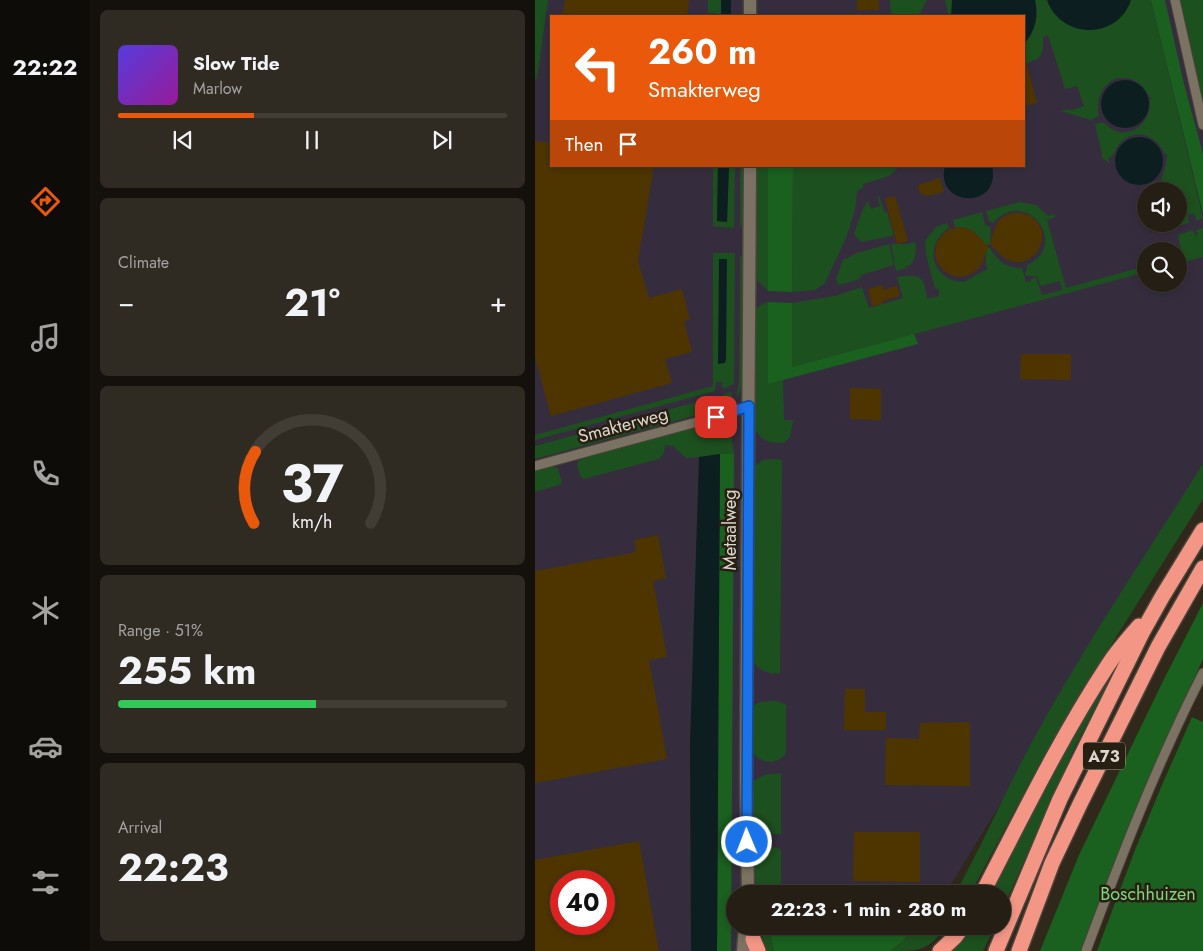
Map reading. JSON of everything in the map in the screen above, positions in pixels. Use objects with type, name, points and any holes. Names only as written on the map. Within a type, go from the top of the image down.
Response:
[{"type":"highway","name":"A73","points":[[996,951],[1060,799],[1143,631],[1203,530]]},
{"type":"highway","name":"A73","points":[[1019,951],[1052,863],[1080,804],[1158,647],[1203,568]]},
{"type":"highway","name":"A73","points":[[986,885],[1014,828],[1109,663],[1162,597]]},
{"type":"highway","points":[[941,951],[956,935]]},
{"type":"street","points":[[751,0],[751,15]]},
{"type":"street","points":[[1175,0],[1203,125]]},
{"type":"street","name":"Metaalweg","points":[[747,885],[750,167]]},
{"type":"street","name":"Smakterweg","points":[[535,466],[749,406]]},
{"type":"street","points":[[1086,951],[1122,853],[1156,773],[1203,673]]},
{"type":"shaded area","points":[[535,0],[1175,0],[1203,128],[1203,473],[951,885],[726,885],[726,935],[758,935],[755,951],[535,951]]},
{"type":"shaded area","points":[[721,0],[731,0],[731,15],[721,15]]},
{"type":"shaded area","points":[[952,0],[1035,0],[1037,12],[1035,24],[1025,43],[1025,15],[951,15]]},
{"type":"shaded area","points":[[1047,0],[1131,0],[1124,13],[1114,22],[1102,28],[1089,30],[1076,28],[1064,22],[1054,13]]},
{"type":"shaded area","points":[[1120,80],[1130,80],[1142,87],[1149,99],[1149,109],[1142,121],[1130,128],[1120,128],[1112,124],[1105,117],[1101,109],[1101,99],[1105,91],[1112,84]]},
{"type":"shaded area","points":[[1134,137],[1144,137],[1152,141],[1159,148],[1163,156],[1163,166],[1156,178],[1150,182],[1137,182],[1137,185],[1122,178],[1115,166],[1115,156],[1119,148],[1126,141]]},
{"type":"shaded area","points":[[718,167],[729,167],[727,222],[717,221]]},
{"type":"shaded area","points":[[945,167],[992,167],[992,180],[987,190],[979,196],[968,198],[958,196],[949,190],[944,180]]},
{"type":"shaded area","points":[[719,259],[727,259],[726,359],[725,363],[718,364]]},
{"type":"shaded area","points":[[720,454],[717,951],[691,951],[690,744],[699,457]]},
{"type":"green space","points":[[535,0],[548,0],[537,79],[535,79]]},
{"type":"green space","points":[[708,0],[721,0],[721,15],[708,13]]},
{"type":"green space","points":[[890,0],[927,0],[919,15],[891,15]]},
{"type":"green space","points":[[945,0],[1151,0],[1203,218],[1197,221],[1194,214],[1188,215],[1189,223],[1187,224],[1187,182],[1162,182],[1167,154],[1151,138],[1139,134],[1126,138],[1108,159],[1110,164],[1101,157],[1102,154],[1095,124],[1102,122],[1119,132],[1132,131],[1138,128],[1146,119],[1150,100],[1152,99],[1144,88],[1128,78],[1113,80],[1102,91],[1098,107],[1099,116],[1091,120],[1061,111],[1069,109],[1069,111],[1084,106],[1077,86],[1065,89],[1048,35],[1043,37],[1041,55],[1035,60],[1025,64],[1025,15],[949,15]]},
{"type":"green space","points":[[1151,0],[1165,0],[1184,84],[1203,154],[1203,214]]},
{"type":"green space","points":[[1180,0],[1203,0],[1203,103]]},
{"type":"green space","points":[[713,167],[718,167],[717,221],[727,222],[729,167],[735,167],[734,228],[713,226]]},
{"type":"green space","points":[[740,167],[746,167],[745,223],[740,227]]},
{"type":"green space","points":[[755,167],[768,167],[768,291],[754,277]]},
{"type":"green space","points":[[768,167],[793,167],[792,292],[768,291]]},
{"type":"green space","points":[[793,167],[899,167],[889,176],[863,184],[863,188],[857,191],[855,210],[846,238],[825,283],[815,290],[792,292]]},
{"type":"green space","points":[[877,195],[880,198],[884,212],[887,212],[893,233],[892,236],[861,242],[854,234],[864,206],[867,205],[866,202],[868,201],[871,209],[880,206]]},
{"type":"green space","points":[[1020,202],[1036,205],[1048,216],[1055,214],[1055,217],[1047,220],[1066,288],[1137,268],[1137,274],[792,367],[792,303],[835,296],[862,287],[869,308],[903,298],[897,277],[911,276],[916,276],[925,285],[927,299],[939,296],[939,289],[935,289],[926,254],[925,241],[936,227],[947,223],[949,228],[935,244],[933,253],[934,261],[944,276],[964,282],[985,271],[988,268],[986,266],[986,248],[990,248],[1003,263],[1011,267],[1022,268],[1026,282],[1036,277],[1042,295],[1062,290],[1060,281],[1041,286],[1037,276],[1026,276],[1027,265],[1040,256],[1045,245],[1044,233],[1039,222],[1030,214],[1018,211],[1006,213],[993,223],[989,221],[986,211]]},
{"type":"green space","points":[[982,212],[985,225],[991,227],[990,244],[985,246],[973,231],[955,227],[953,220]]},
{"type":"green space","points":[[1203,228],[1203,257],[1187,261],[1187,242],[1179,242],[1178,235],[1193,230],[1196,236],[1198,235],[1196,230]]},
{"type":"green space","points":[[915,242],[915,258],[909,266],[906,265],[907,268],[896,271],[891,244]]},
{"type":"green space","points":[[889,244],[894,265],[861,275],[860,279],[839,285],[836,279],[843,260],[857,253]]},
{"type":"green space","points":[[713,253],[735,253],[734,384],[723,389],[722,382],[716,382],[715,391],[535,440],[535,435],[713,386]]},
{"type":"green space","points":[[740,255],[744,259],[744,385],[736,400],[739,382]]},
{"type":"green space","points":[[768,302],[768,384],[783,380],[784,420],[793,420],[790,437],[784,443],[767,441],[755,429],[753,312],[762,304]]},
{"type":"green space","points":[[768,302],[792,303],[792,367],[914,334],[918,344],[768,384]]},
{"type":"green space","points":[[732,393],[731,403],[722,406],[722,395]]},
{"type":"green space","points":[[715,397],[715,410],[535,459],[535,446]]},
{"type":"green space","points":[[712,422],[730,427],[734,454],[686,458],[673,446],[665,445],[664,453],[659,459],[584,479],[580,476],[577,463],[582,458]]},
{"type":"green space","points":[[720,454],[734,454],[731,885],[726,885],[726,935],[731,935],[731,951],[717,951]]},
{"type":"green space","points":[[763,460],[782,460],[780,673],[769,673],[754,663],[755,466]]},
{"type":"green space","points":[[1203,464],[1203,499],[1074,704],[975,885],[960,885],[1022,761],[1094,636]]},
{"type":"green space","points":[[552,466],[558,468],[562,483],[535,492],[535,471]]},
{"type":"green space","points":[[1203,603],[1203,659],[1144,790],[1081,951],[1040,951],[1079,855]]},
{"type":"green space","points":[[1126,647],[1076,745],[1011,890],[1011,885],[991,885],[1037,794]]},
{"type":"green space","points":[[777,701],[786,705],[786,753],[779,760],[770,762],[757,757],[753,753],[753,706],[760,702]]},
{"type":"green space","name":"Boschhuizen","points":[[1192,717],[1203,722],[1203,951],[1097,951],[1135,850]]},
{"type":"green space","points":[[781,773],[781,834],[768,834],[753,827],[753,781],[764,775]]},
{"type":"green space","points":[[762,846],[781,850],[781,885],[756,885],[753,854]]},
{"type":"green space","points":[[762,935],[770,935],[774,951],[765,951]]},
{"type":"green space","points":[[770,935],[908,935],[890,951],[774,951]]},
{"type":"green space","points":[[908,935],[939,935],[928,945],[916,950],[890,951]]},
{"type":"green space","points":[[960,935],[991,935],[983,951],[947,951]]},
{"type":"building","points":[[565,0],[689,0],[687,15],[562,15]]},
{"type":"building","points":[[857,0],[879,0],[879,10],[857,10]]},
{"type":"building","points":[[1025,65],[1027,65],[1037,103],[1025,106]]},
{"type":"building","points":[[535,141],[550,143],[550,167],[654,167],[638,261],[649,298],[682,289],[690,320],[684,321],[692,352],[665,359],[672,383],[551,416],[535,357]]},
{"type":"building","points":[[940,178],[944,192],[927,196],[920,193],[918,185]]},
{"type":"building","points":[[895,196],[908,241],[897,244],[885,198]]},
{"type":"building","points":[[1012,213],[1022,213],[1031,216],[1038,223],[1042,231],[1042,241],[1038,251],[1023,262],[1013,262],[1004,258],[990,244],[996,224],[1003,217]]},
{"type":"building","points":[[958,227],[972,230],[988,246],[983,262],[977,270],[969,275],[960,277],[950,275],[942,269],[937,262],[935,253],[937,243],[942,235],[950,229]]},
{"type":"building","points":[[882,285],[883,290],[897,286],[900,296],[882,301],[883,304],[872,306],[868,289]]},
{"type":"building","points":[[1021,354],[1071,354],[1071,380],[1020,379]]},
{"type":"building","points":[[850,388],[881,389],[881,420],[850,419]]},
{"type":"building","points":[[658,535],[666,578],[653,581],[667,657],[649,660],[667,759],[535,783],[535,571],[636,552],[634,540]]},
{"type":"building","points":[[845,689],[865,689],[865,712],[886,712],[886,730],[844,730]]},
{"type":"building","points":[[970,722],[970,786],[885,785],[886,738],[919,739],[920,723]]},
{"type":"building","points":[[854,832],[920,832],[920,882],[853,881]]},
{"type":"building","points":[[639,841],[659,951],[535,951],[535,860]]},
{"type":"route","points":[[716,417],[749,406],[747,842]]}]
